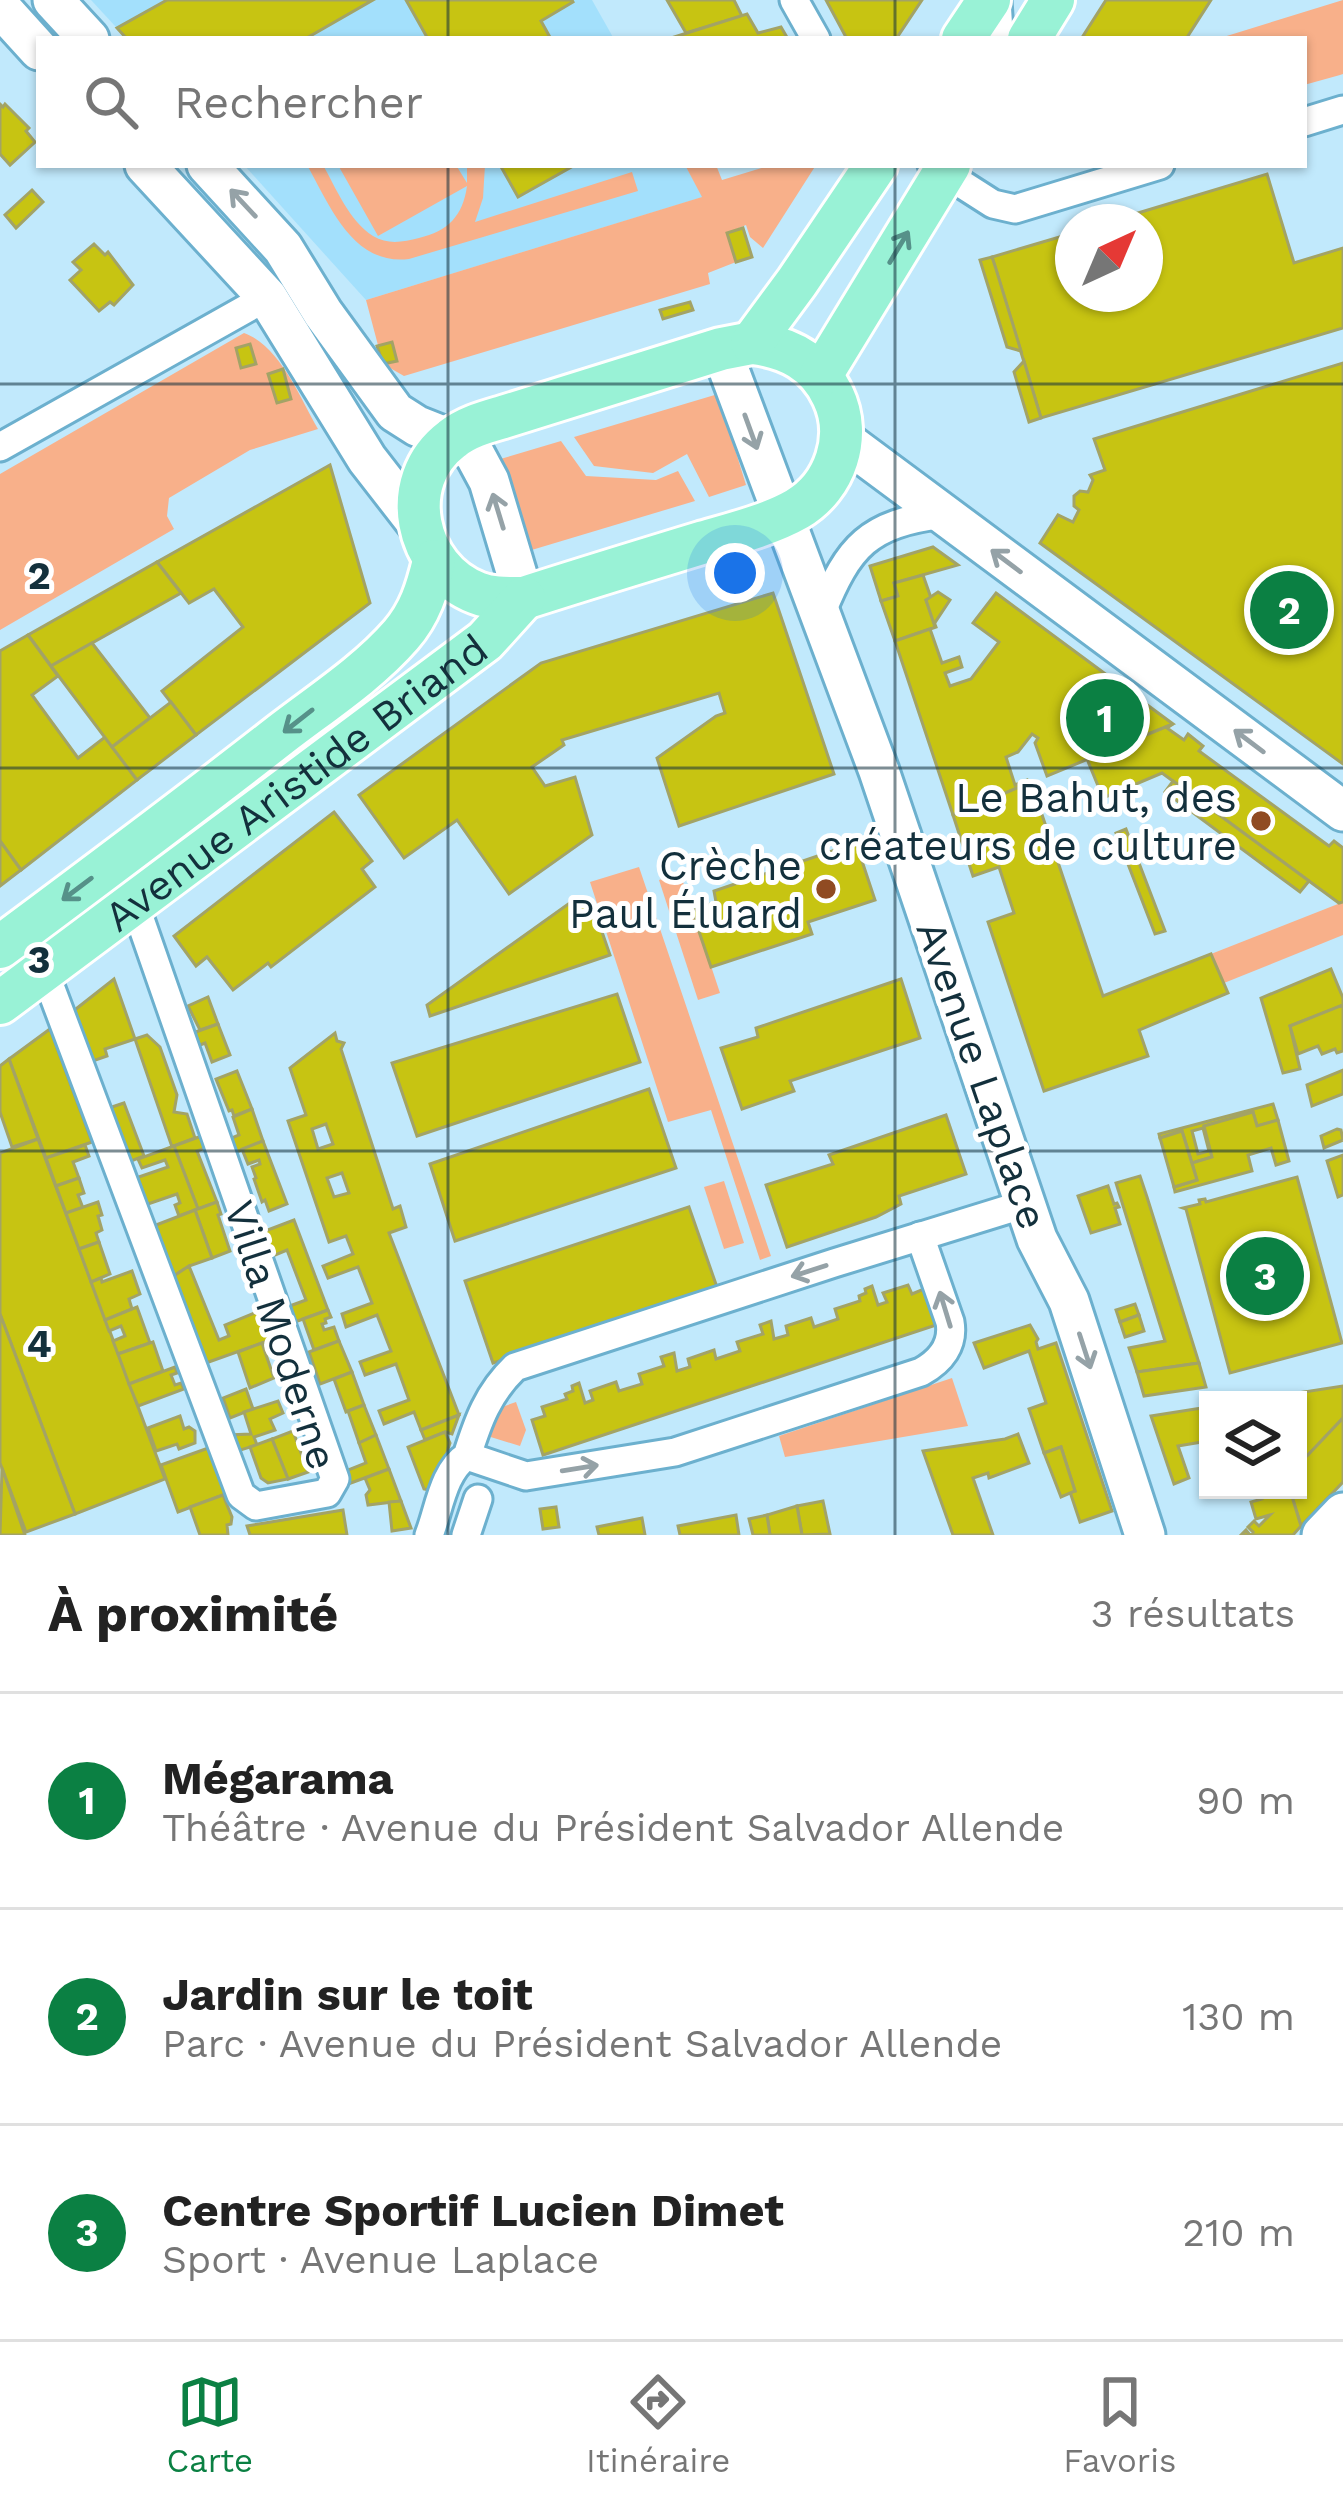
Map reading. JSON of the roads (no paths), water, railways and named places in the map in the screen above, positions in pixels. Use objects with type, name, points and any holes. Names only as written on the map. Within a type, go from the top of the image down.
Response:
[{"type":"main road","points":[[53,0],[86,36]]},
{"type":"main road","points":[[964,36],[993,0]]},
{"type":"main road","points":[[1031,36],[1053,0]]},
{"type":"main road","points":[[0,7],[36,47]]},
{"type":"main road","points":[[148,168],[283,286],[395,412],[465,445],[483,466],[524,598]]},
{"type":"main road","points":[[210,168],[277,241],[283,286],[367,459],[427,543]]},
{"type":"main road","points":[[737,346],[797,282],[874,168]]},
{"type":"main road","points":[[820,375],[942,168]]},
{"type":"main road","points":[[452,439],[474,426],[737,346],[768,345],[796,355],[820,375],[837,406],[841,438],[1343,811]]},
{"type":"main road","name":"Avenue Laplace","points":[[737,346],[783,515],[879,771],[1025,1204],[1044,1256],[1069,1301],[1145,1535]]},
{"type":"main road","name":"Avenue Aristide Briand","points":[[427,543],[448,576],[478,593],[524,598],[783,515],[808,500],[828,479],[841,438]]},
{"type":"main road","name":"Avenue Aristide Briand","points":[[0,947],[223,780],[374,662],[400,636],[418,612],[427,543],[419,499],[424,477],[452,439]]},
{"type":"main road","name":"Avenue Aristide Briand","points":[[0,1003],[485,641],[524,598]]},
{"type":"main road","points":[[1322,1535],[1343,1513]]},
{"type":"street","points":[[794,0],[814,36]]},
{"type":"street","points":[[993,0],[997,36]]},
{"type":"street","points":[[1307,121],[1343,110]]},
{"type":"street","points":[[942,168],[993,204],[1015,209],[1150,168]]},
{"type":"street","points":[[0,447],[283,286]]},
{"type":"street","points":[[821,614],[841,571],[866,539],[883,527],[944,514]]},
{"type":"street","name":"Villa Moderne","points":[[44,970],[241,1495],[256,1506],[327,1492],[335,1479],[134,902]]},
{"type":"street","points":[[467,1456],[490,1396],[515,1367],[1025,1204]]},
{"type":"street","points":[[429,1535],[452,1470],[467,1456],[526,1477],[675,1452],[921,1372],[938,1360],[952,1336],[920,1236]]},
{"type":"street","points":[[466,1535],[478,1498]]},
{"type":"place","name":"Jardin sur le toit","points":[[1289,610]]},
{"type":"place","name":"Mégarama","points":[[1105,718]]},
{"type":"place","name":"Le Bahut, des créateurs de culture","points":[[1261,821]]},
{"type":"place","name":"Crèche Paul Éluard","points":[[826,889]]},
{"type":"place","name":"Centre Sportif Lucien Dimet","points":[[1265,1276]]}]
